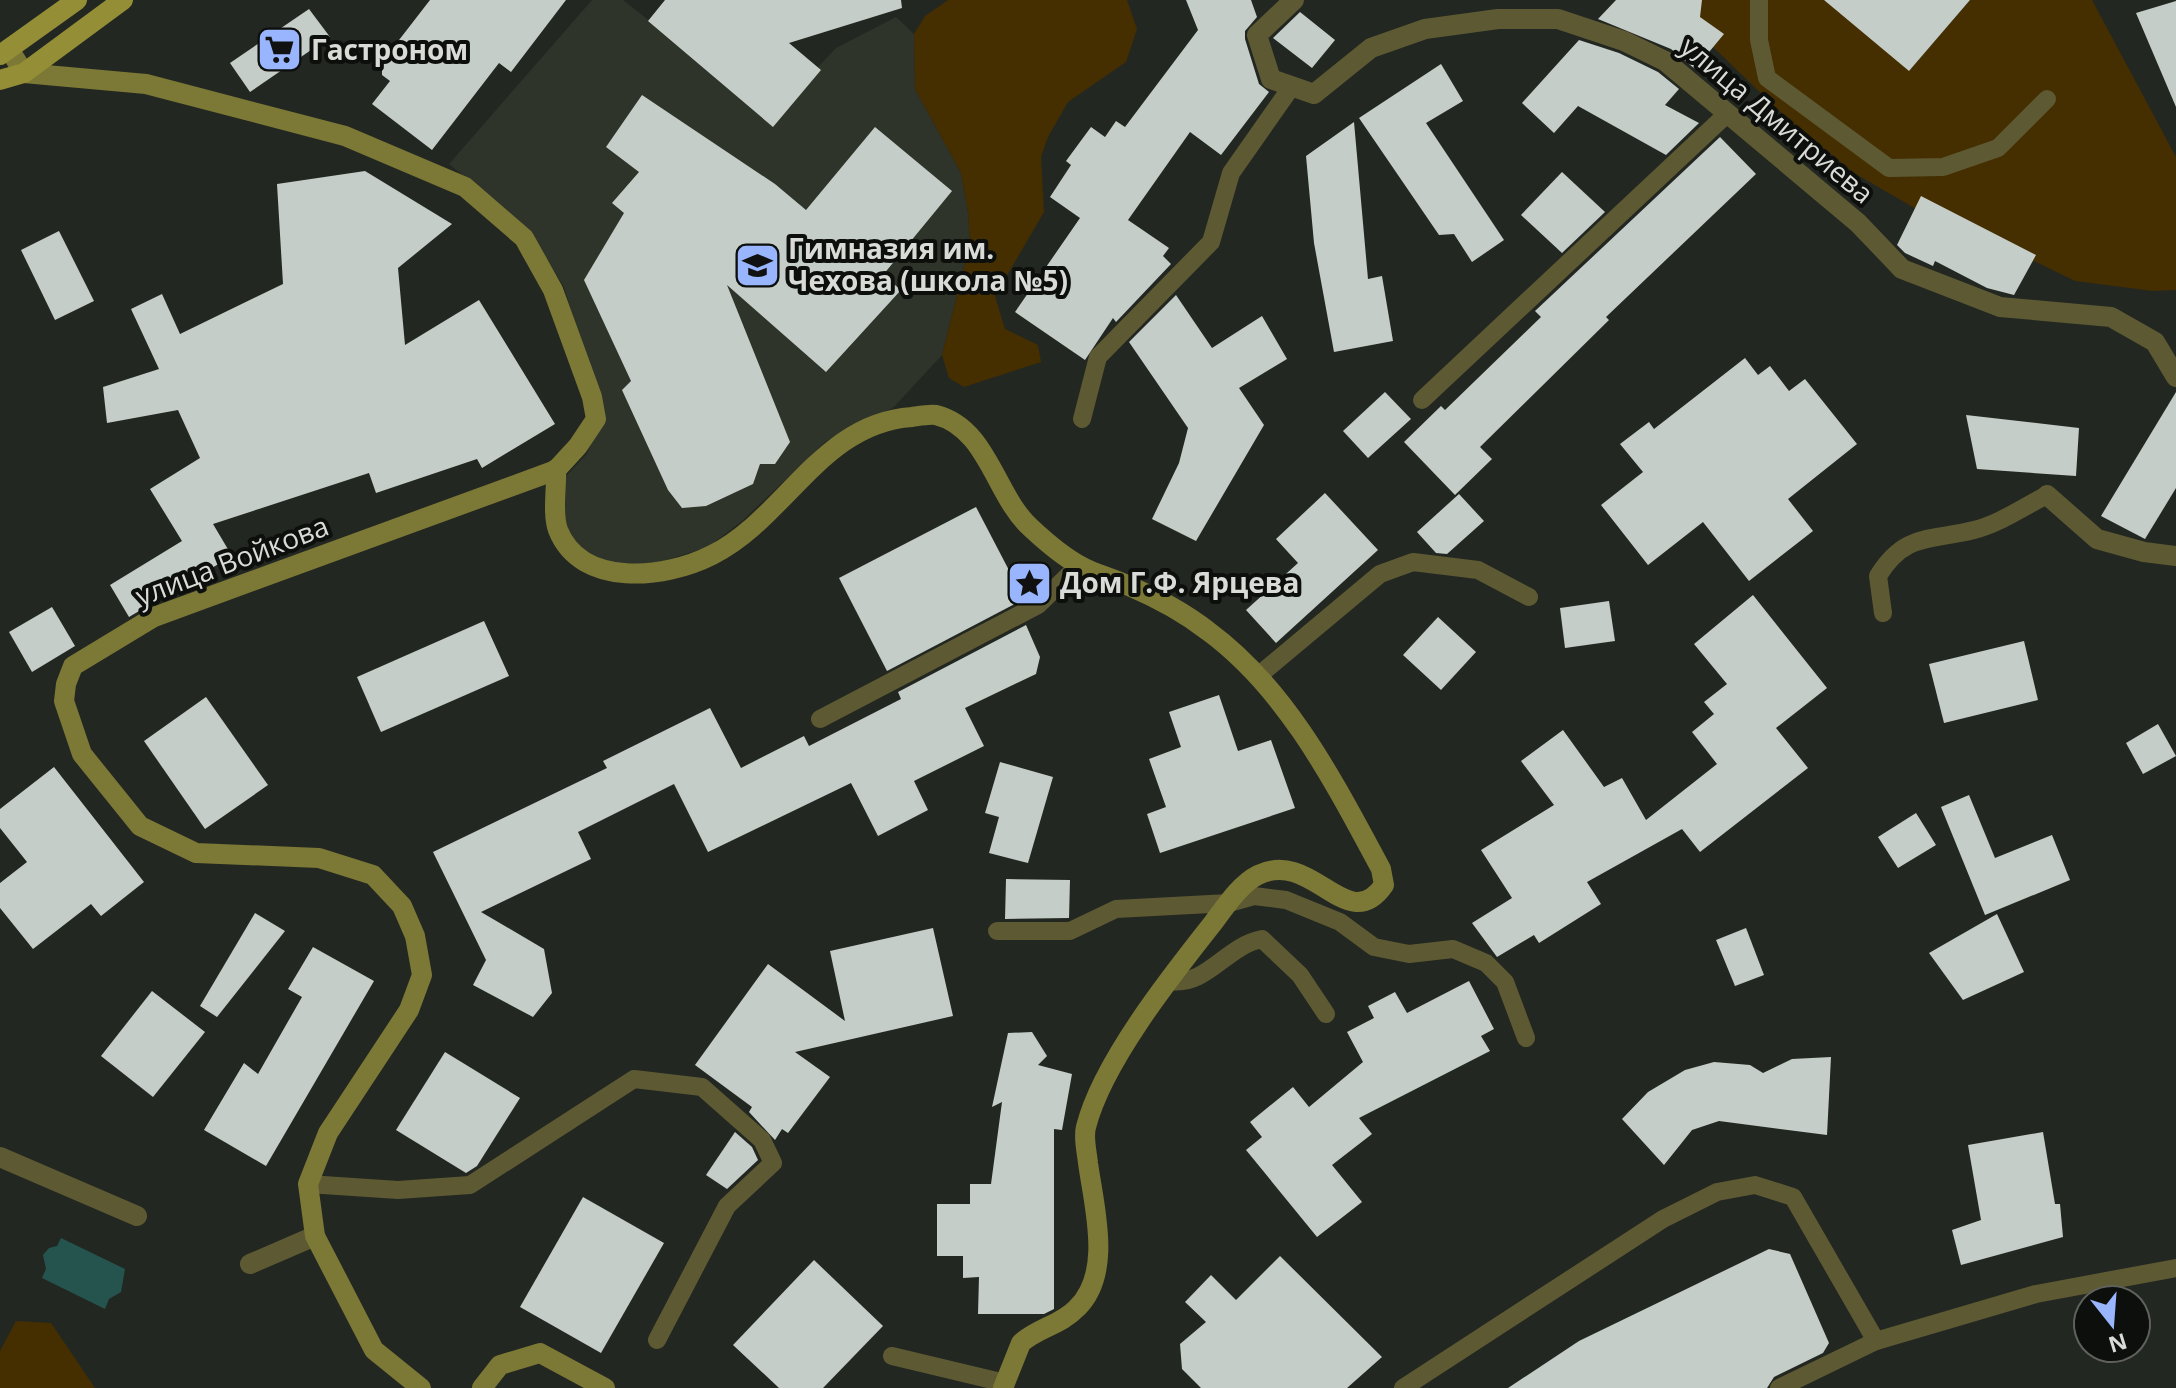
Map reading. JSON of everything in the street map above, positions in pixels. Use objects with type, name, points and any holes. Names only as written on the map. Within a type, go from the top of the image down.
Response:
[{"type":"main road","points":[[3,47],[77,0]]},
{"type":"main road","points":[[0,80],[24,73],[123,0]]},
{"type":"street","points":[[1292,86],[1271,79],[1257,35],[1294,0]]},
{"type":"street","name":"улица Дмитриева","points":[[1292,86],[1314,94],[1371,48],[1425,29],[1498,19],[1558,19],[1624,41],[1665,61],[1858,223],[1902,269],[2000,307],[2111,317],[2155,342],[2176,377]]},
{"type":"street","points":[[3,47],[24,73]]},
{"type":"street","name":"улица Войкова","points":[[24,73],[146,84],[345,136],[465,187],[524,238],[553,290],[592,397],[596,419],[578,446],[556,469],[154,617],[73,666],[66,684],[64,701],[82,754],[140,826],[196,853],[319,858],[373,875],[402,906],[415,936],[422,975],[409,1010],[328,1133],[308,1184],[315,1236],[374,1350],[421,1388]]},
{"type":"street","points":[[556,469],[557,528],[576,558],[620,576],[664,569],[712,555],[747,529],[828,452],[855,433],[895,418],[935,415],[967,431],[1028,526],[1079,565],[1132,587],[1208,631],[1258,676],[1323,763],[1381,869],[1384,885],[1374,900],[1360,905],[1348,903],[1309,876],[1274,868],[1247,882],[1171,981],[1113,1062],[1096,1094],[1084,1131],[1098,1254],[1095,1282],[1080,1306],[1067,1317],[1021,1343],[1004,1386]]},
{"type":"street","points":[[2047,495],[2097,539],[2144,552],[2176,556]]},
{"type":"street","points":[[0,1157],[137,1216]]},
{"type":"street","points":[[250,1264],[315,1236]]},
{"type":"street","points":[[482,1388],[500,1365],[540,1353],[605,1388]]},
{"type":"lane","points":[[1759,0],[1759,40],[1767,78],[1889,168],[1943,167],[1998,148],[2047,99]]},
{"type":"lane","points":[[1082,419],[1098,357],[1211,242],[1231,173],[1292,86]]},
{"type":"lane","points":[[1422,400],[1728,113]]},
{"type":"lane","points":[[1883,613],[1878,576],[1889,558],[1923,537],[1976,530],[2047,495]]},
{"type":"lane","points":[[1258,676],[1380,574],[1413,562],[1478,570],[1529,597]]},
{"type":"lane","points":[[820,719],[1038,605],[1079,565]]},
{"type":"lane","points":[[997,931],[1070,931],[1116,909],[1229,903],[1254,896],[1286,900],[1340,922],[1374,947],[1409,954],[1453,949],[1486,963],[1505,982],[1526,1038]]},
{"type":"lane","points":[[1171,981],[1185,983],[1212,969],[1245,942],[1262,939],[1300,975],[1326,1014]]},
{"type":"lane","points":[[308,1184],[398,1190],[470,1185],[634,1079],[702,1087],[762,1140],[773,1163],[727,1206],[657,1340]]},
{"type":"lane","points":[[1403,1388],[1663,1219],[1717,1192],[1755,1185],[1793,1197],[1876,1341]]},
{"type":"lane","points":[[1779,1388],[1876,1341],[2036,1294],[2176,1268]]},
{"type":"lane","points":[[892,1356],[1004,1386]]},
{"type":"shaded area","name":"Гимназия им. Чехова (школа №5)","points":[[592,0],[623,0],[771,116],[836,48],[896,17],[914,34],[915,89],[961,173],[970,243],[942,355],[894,407],[826,441],[742,521],[708,547],[660,562],[620,566],[583,552],[566,528],[566,476],[587,454],[603,413],[564,287],[528,229],[449,164]]},
{"type":"shaded area","points":[[948,0],[1127,0],[1137,29],[1126,62],[1068,102],[1048,137],[1041,157],[1044,212],[995,296],[1005,329],[1038,345],[1041,362],[964,387],[949,378],[942,355],[970,243],[968,212],[961,173],[915,89],[914,34],[925,16]]},
{"type":"shaded area","points":[[1681,0],[1843,0],[1836,9],[1909,71],[1970,0],[2092,0],[2176,157],[2176,290],[2153,291],[2075,281],[2003,246],[1973,242],[1854,173],[1791,122],[1686,21]]},
{"type":"shaded area","points":[[16,1321],[51,1323],[95,1388],[0,1388],[0,1351]]},
{"type":"water","points":[[61,1238],[125,1269],[121,1292],[109,1299],[105,1309],[42,1278],[46,1269],[43,1255],[49,1248],[57,1246]]},
{"type":"building","points":[[430,0],[566,0],[511,72],[499,63],[432,150],[372,104],[390,81],[382,75],[382,62]]},
{"type":"building","points":[[665,0],[901,0],[902,8],[789,43],[821,70],[773,127],[648,21]]},
{"type":"building","points":[[1186,0],[1251,0],[1257,17],[1245,31],[1245,39],[1259,84],[1269,92],[1221,155],[1190,132],[1128,220],[1169,248],[1163,256],[1171,264],[1116,322],[1113,318],[1085,360],[1015,312],[1080,218],[1050,197],[1071,165],[1066,161],[1091,127],[1105,137],[1116,121],[1125,127],[1198,30]]},
{"type":"building","points":[[1616,0],[1702,0],[1700,17],[1724,34],[1695,69],[1671,49],[1598,19]]},
{"type":"building","points":[[1824,0],[1970,0],[1909,71]]},
{"type":"building","points":[[2176,1],[2176,107],[2136,13]]},
{"type":"building","name":"Гастроном","points":[[309,9],[330,37],[250,92],[230,63]]},
{"type":"building","points":[[1300,12],[1335,40],[1312,68],[1273,38]]},
{"type":"building","points":[[1579,40],[1619,53],[1658,72],[1679,89],[1665,105],[1699,123],[1666,155],[1578,106],[1554,133],[1522,103]]},
{"type":"building","points":[[1441,64],[1463,101],[1426,123],[1504,240],[1472,262],[1454,234],[1439,235],[1359,118]]},
{"type":"building","points":[[642,95],[775,184],[806,210],[875,127],[952,191],[883,275],[901,290],[826,372],[727,285],[790,442],[775,464],[760,464],[753,484],[706,506],[682,508],[668,490],[622,390],[631,381],[584,280],[624,213],[612,203],[639,172],[606,147]]},
{"type":"building","points":[[1354,122],[1368,279],[1382,276],[1393,341],[1334,352],[1314,243],[1306,156]]},
{"type":"building","points":[[1720,137],[1756,174],[1606,317],[1609,320],[1480,447],[1492,459],[1455,495],[1404,442],[1441,406],[1445,410],[1541,317],[1535,311]]},
{"type":"building","points":[[365,171],[452,224],[398,268],[405,345],[479,300],[555,424],[482,468],[477,459],[376,493],[369,473],[213,524],[232,556],[129,617],[110,585],[182,541],[150,489],[200,458],[178,410],[107,423],[103,387],[159,369],[131,309],[162,294],[180,334],[283,284],[277,184]]},
{"type":"building","points":[[1562,172],[1605,212],[1562,253],[1521,215]]},
{"type":"building","points":[[1921,196],[2036,255],[2014,295],[1987,288],[1935,261],[1933,266],[1905,253],[1897,245]]},
{"type":"building","points":[[59,231],[94,301],[55,320],[21,250]]},
{"type":"building","points":[[1176,295],[1212,348],[1262,316],[1287,359],[1239,388],[1264,425],[1196,541],[1152,519],[1179,463],[1188,428],[1129,342]]},
{"type":"building","points":[[1745,358],[1758,375],[1770,366],[1789,391],[1805,379],[1857,444],[1788,499],[1813,531],[1749,581],[1703,522],[1648,565],[1601,505],[1643,472],[1620,444],[1649,422],[1654,429]]},
{"type":"building","points":[[1385,392],[1411,419],[1368,458],[1343,431]]},
{"type":"building","points":[[2176,392],[2176,488],[2145,539],[2101,516]]},
{"type":"building","points":[[1966,415],[2079,428],[2076,476],[1977,469]]},
{"type":"building","points":[[1325,493],[1378,550],[1276,643],[1246,610],[1298,563],[1276,539]]},
{"type":"building","points":[[1459,494],[1484,521],[1447,554],[1436,553],[1417,532]]},
{"type":"building","points":[[976,507],[1024,599],[887,671],[839,578]]},
{"type":"building","points":[[1753,595],[1827,688],[1776,728],[1808,768],[1700,852],[1682,829],[1587,882],[1601,904],[1539,943],[1534,935],[1497,957],[1472,923],[1512,898],[1481,850],[1554,805],[1521,761],[1563,730],[1604,787],[1622,778],[1646,820],[1717,764],[1692,732],[1714,714],[1704,702],[1727,684],[1694,644]]},
{"type":"building","points":[[1609,601],[1615,641],[1565,648],[1560,608]]},
{"type":"building","points":[[52,607],[75,646],[32,672],[9,632]]},
{"type":"building","points":[[1438,617],[1476,652],[1441,690],[1403,655]]},
{"type":"building","points":[[484,621],[509,676],[381,732],[357,677]]},
{"type":"building","points":[[1026,625],[1040,657],[1036,674],[965,708],[984,746],[914,781],[928,810],[878,836],[851,783],[708,852],[674,784],[578,832],[591,859],[481,912],[544,949],[552,993],[533,1017],[473,985],[486,960],[433,852],[607,768],[603,761],[710,708],[741,768],[804,736],[809,746],[901,699],[898,692]]},
{"type":"building","points":[[2024,641],[2038,700],[1944,723],[1929,664]]},
{"type":"building","points":[[1219,695],[1238,751],[1271,740],[1295,808],[1160,853],[1147,814],[1166,807],[1149,759],[1181,747],[1169,712]]},
{"type":"building","points":[[206,697],[268,785],[205,829],[144,741]]},
{"type":"building","points":[[2158,724],[2176,756],[2143,774],[2126,743]]},
{"type":"building","points":[[1000,762],[1053,777],[1028,863],[989,853],[999,817],[985,813]]},
{"type":"building","points":[[54,767],[144,882],[101,916],[91,904],[33,949],[0,908],[0,883],[27,862],[0,828],[0,809]]},
{"type":"building","points":[[1969,795],[1995,858],[2052,835],[2070,880],[1985,915],[1941,807]]},
{"type":"building","points":[[1916,813],[1936,845],[1898,868],[1878,837]]},
{"type":"building","points":[[1006,879],[1070,880],[1069,918],[1005,919]]},
{"type":"building","points":[[255,913],[285,931],[217,1017],[200,1006]]},
{"type":"building","points":[[1997,914],[2024,972],[1963,1000],[1929,953]]},
{"type":"building","points":[[933,928],[953,1016],[795,1052],[830,1077],[788,1133],[782,1129],[775,1140],[749,1112],[752,1107],[695,1065],[768,964],[845,1021],[830,951]]},
{"type":"building","points":[[1746,928],[1764,975],[1735,986],[1716,940]]},
{"type":"building","points":[[313,947],[374,981],[266,1166],[204,1130],[244,1063],[258,1074],[302,997],[288,989]]},
{"type":"building","points":[[1469,981],[1494,1029],[1481,1036],[1490,1051],[1359,1118],[1372,1134],[1332,1165],[1362,1202],[1317,1237],[1246,1150],[1262,1137],[1250,1122],[1293,1087],[1309,1107],[1363,1062],[1347,1032],[1374,1018],[1368,1006],[1395,992],[1407,1013]]},
{"type":"building","points":[[152,991],[205,1032],[153,1097],[101,1056]]},
{"type":"building","points":[[1032,1032],[1047,1056],[1038,1065],[1072,1074],[1062,1130],[1054,1129],[1054,1309],[1044,1314],[978,1314],[979,1277],[963,1278],[963,1256],[937,1256],[937,1204],[970,1204],[970,1184],[991,1184],[1002,1102],[992,1107],[1008,1033]]},
{"type":"building","points":[[445,1052],[520,1098],[477,1166],[466,1173],[396,1130]]},
{"type":"building","points":[[1831,1057],[1827,1135],[1719,1121],[1692,1130],[1664,1165],[1622,1119],[1648,1092],[1685,1070],[1714,1062],[1750,1065],[1763,1073],[1792,1059]]},
{"type":"building","points":[[735,1132],[752,1147],[758,1160],[727,1189],[706,1175]]},
{"type":"building","points":[[2043,1132],[2055,1204],[2060,1204],[2063,1237],[1961,1265],[1952,1230],[1981,1220],[1968,1145]]},
{"type":"building","points":[[583,1197],[664,1243],[601,1353],[520,1307]]},
{"type":"building","points":[[1769,1249],[1790,1254],[1829,1343],[1823,1353],[1774,1377],[1767,1388],[1508,1388],[1579,1341]]},
{"type":"building","points":[[1280,1256],[1382,1357],[1347,1388],[1201,1388],[1182,1369],[1180,1344],[1206,1322],[1185,1302],[1211,1275],[1236,1300]]},
{"type":"building","points":[[814,1260],[883,1326],[823,1388],[779,1388],[733,1345]]},
{"type":"place","name":"Гастроном","points":[[280,50]]},
{"type":"place","name":"Гимназия им. Чехова (школа №5)","points":[[757,265]]},
{"type":"place","name":"Дом Г.Ф. Ярцева","points":[[1029,583]]}]
